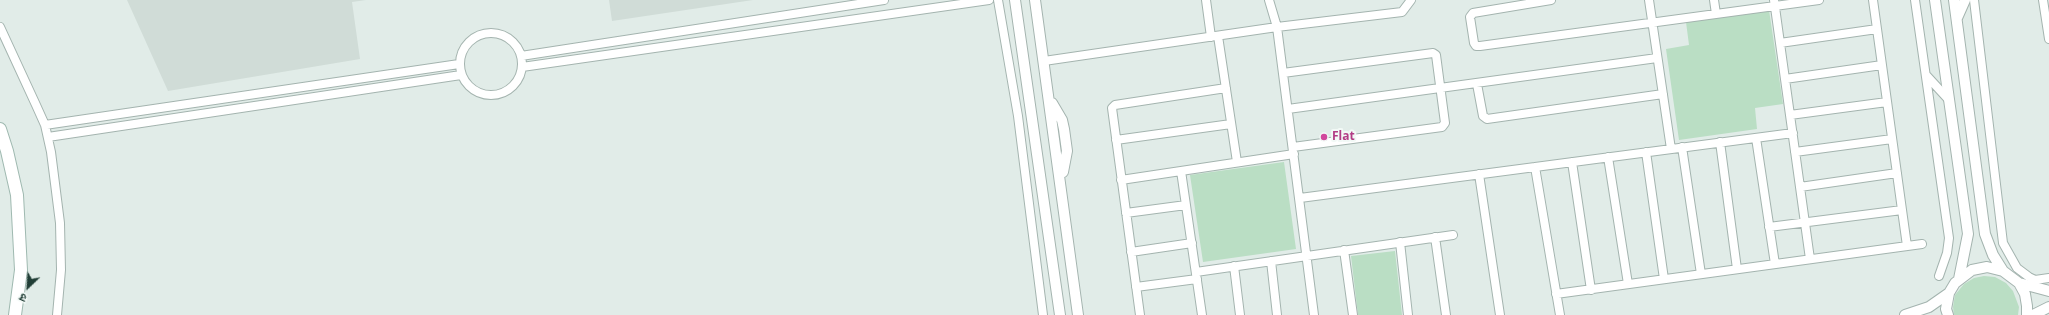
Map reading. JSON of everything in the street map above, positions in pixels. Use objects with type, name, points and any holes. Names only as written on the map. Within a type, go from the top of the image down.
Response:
[{"type":"main road","points":[[0,129],[8,151],[17,195],[21,270],[15,315]]},
{"type":"street","points":[[521,56],[884,0]]},
{"type":"street","points":[[522,67],[989,0]]},
{"type":"street","points":[[998,0],[1018,116],[1043,315]]},
{"type":"street","points":[[1015,0],[1060,315]]},
{"type":"street","points":[[1035,0],[1050,100],[1078,315]]},
{"type":"street","points":[[1206,0],[1226,88],[1237,162]]},
{"type":"street","points":[[1269,0],[1276,27],[1283,73],[1314,315]]},
{"type":"street","points":[[1044,61],[1276,27],[1402,12],[1411,0]]},
{"type":"street","points":[[1551,0],[1473,12],[1470,17],[1474,43],[1476,46],[1480,46],[1716,14],[1774,3],[1819,0]]},
{"type":"street","points":[[1649,0],[1671,149]]},
{"type":"street","points":[[1714,0],[1716,14]]},
{"type":"street","points":[[1873,0],[1907,246]]},
{"type":"street","points":[[1915,0],[1949,238],[1947,253],[1939,276]]},
{"type":"street","points":[[1935,0],[1968,234],[1959,279]]},
{"type":"street","points":[[1954,0],[1985,234],[1993,255],[2002,271]]},
{"type":"street","points":[[1956,18],[1965,0]]},
{"type":"street","points":[[1974,0],[2003,243],[2017,268],[2035,280],[2049,278]]},
{"type":"street","points":[[2043,0],[2049,39]]},
{"type":"street","points":[[1774,3],[1810,259]]},
{"type":"street","points":[[0,28],[45,125],[48,137],[60,223],[61,270],[57,315]]},
{"type":"street","points":[[1780,43],[1877,29]]},
{"type":"street","points":[[492,33],[502,35],[517,47],[521,56],[522,67],[519,77],[513,86],[505,92],[495,95],[484,95],[474,91],[466,84],[461,75],[459,64],[465,45],[473,38],[482,34],[492,33]]},
{"type":"street","points":[[1122,180],[1237,162],[1293,150],[1442,127],[1445,123],[1436,55],[1433,53],[1283,73]]},
{"type":"street","points":[[1288,109],[1658,58]]},
{"type":"street","points":[[45,125],[459,64]]},
{"type":"street","points":[[1785,79],[1882,65]]},
{"type":"street","points":[[48,137],[461,75]]},
{"type":"street","points":[[1926,75],[1949,100]]},
{"type":"street","points":[[1477,84],[1483,116],[1488,119],[1663,94]]},
{"type":"street","points":[[1140,315],[1111,110],[1113,106],[1226,88]]},
{"type":"street","points":[[1790,115],[1887,102]]},
{"type":"street","points":[[1116,140],[1232,124]]},
{"type":"street","points":[[1300,198],[1793,133]]},
{"type":"street","points":[[1756,138],[1775,264]]},
{"type":"street","points":[[1795,152],[1892,138]]},
{"type":"street","points":[[1720,142],[1737,270]]},
{"type":"street","points":[[1682,147],[1701,274]]},
{"type":"street","points":[[1646,152],[1664,279]]},
{"type":"street","points":[[1608,157],[1628,284]]},
{"type":"street","points":[[1572,162],[1591,290]]},
{"type":"street","points":[[1535,167],[1560,315]]},
{"type":"street","points":[[1181,171],[1202,315]]},
{"type":"street","points":[[1479,174],[1500,315]]},
{"type":"street","points":[[1800,187],[1897,174]]},
{"type":"street","points":[[1126,213],[1186,205]]},
{"type":"street","points":[[1769,227],[1902,210]]},
{"type":"street","points":[[1136,287],[1234,266],[1453,235]]},
{"type":"street","points":[[1435,237],[1446,315]]},
{"type":"street","points":[[1400,242],[1408,315]]},
{"type":"street","points":[[1131,252],[1192,243]]},
{"type":"street","points":[[1556,294],[1922,244]]},
{"type":"street","points":[[1344,250],[1353,315]]},
{"type":"street","points":[[1270,261],[1277,315]]},
{"type":"street","points":[[1234,266],[1240,315]]},
{"type":"street","points":[[1905,315],[1929,307],[1949,293],[1959,279],[1972,270],[1987,267],[2002,271],[2019,283],[2049,291]]},
{"type":"street","points":[[2019,283],[2025,294],[2028,306],[2027,315]]},
{"type":"street","points":[[1948,315],[1946,309],[1949,293]]},
{"type":"street","points":[[2033,315],[2049,307]]},
{"type":"shaded area","points":[[127,0],[366,0],[352,2],[360,59],[168,91]]},
{"type":"shaded area","points":[[609,0],[753,0],[612,21]]},
{"type":"green space","points":[[1769,10],[1783,104],[1755,108],[1757,129],[1679,140],[1666,49],[1689,45],[1686,22]]},
{"type":"green space","points":[[1284,162],[1296,249],[1203,262],[1190,175]]},
{"type":"green space","points":[[1395,251],[1402,315],[1358,315],[1351,256]]},
{"type":"green space","points":[[1984,276],[1995,277],[2006,283],[2013,291],[2019,307],[2018,315],[1954,315],[1953,307],[1955,295],[1964,284],[1974,278]]},
{"type":"place","name":"Flat","points":[[1324,137]]}]
